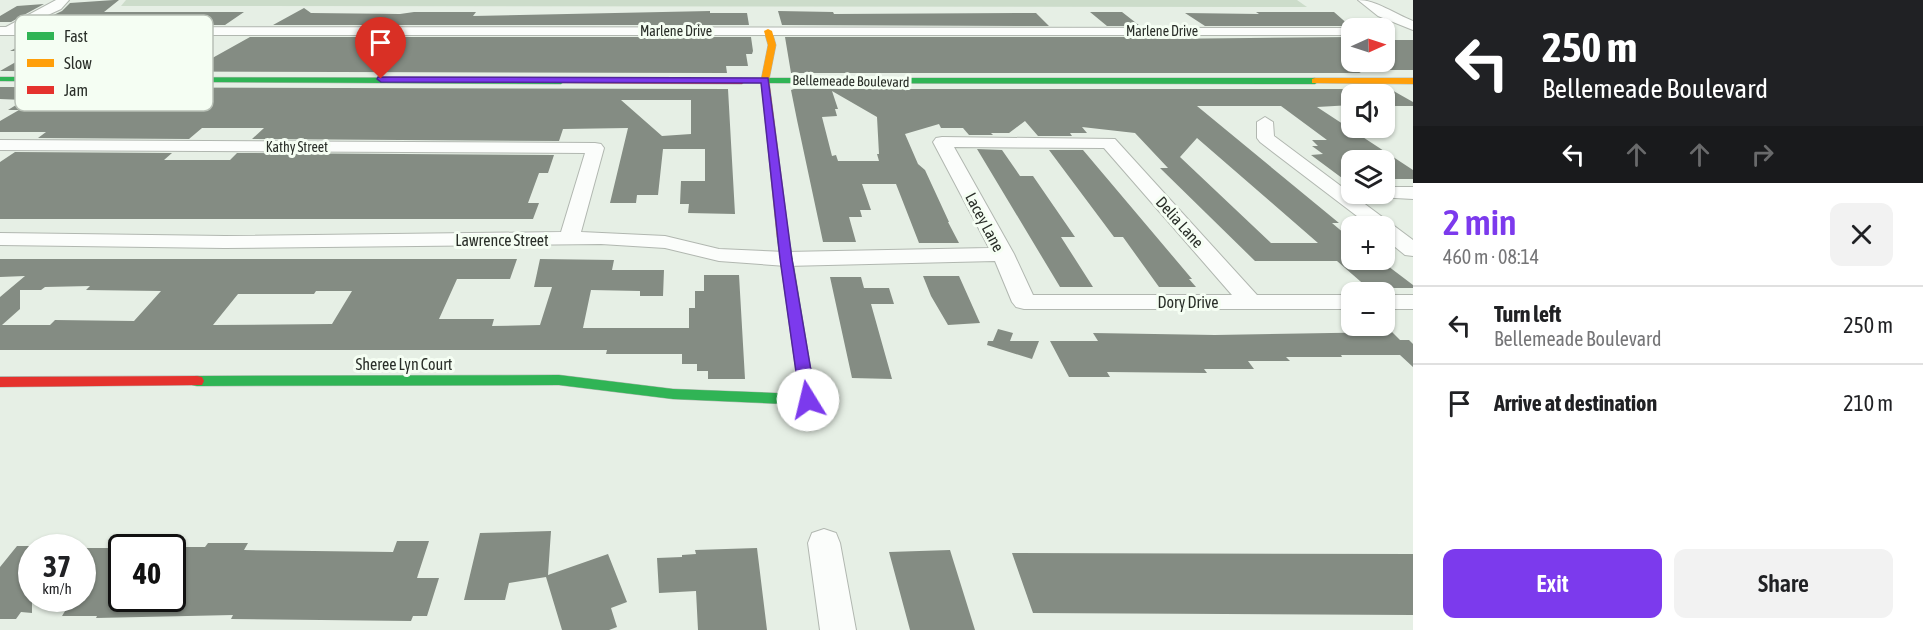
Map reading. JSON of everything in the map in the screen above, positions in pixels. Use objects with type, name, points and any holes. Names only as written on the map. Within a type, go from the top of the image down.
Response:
[{"type":"street","points":[[37,15],[57,6],[63,0]]},
{"type":"street","points":[[1364,0],[1382,13],[1413,28]]},
{"type":"street","points":[[1395,29],[1413,28]]},
{"type":"street","name":"Marlene Drive","points":[[213,31],[1341,31]]},
{"type":"street","points":[[768,31],[771,45],[765,80],[786,259]]},
{"type":"street","name":"Bellemeade Boulevard","points":[[0,79],[15,79]]},
{"type":"street","name":"Bellemeade Boulevard","points":[[213,79],[1034,83],[1413,81]]},
{"type":"street","points":[[1265,122],[1266,138],[1341,190]]},
{"type":"street","name":"Delia Lane","points":[[942,142],[1109,143],[1251,302]]},
{"type":"street","name":"Lacey Lane","points":[[942,142],[1003,254],[1024,302]]},
{"type":"street","name":"Kathy Street","points":[[0,145],[595,148],[569,239]]},
{"type":"street","points":[[1395,193],[1413,193]]},
{"type":"street","points":[[1357,204],[1371,216]]},
{"type":"street","points":[[1395,236],[1413,250]]},
{"type":"street","name":"Lawrence Street","points":[[0,239],[225,242],[602,238],[665,242],[719,255],[786,259],[1003,254]]},
{"type":"street","name":"Sheree Lyn Court","points":[[0,382],[559,380],[673,394],[808,400],[786,259]]},
{"type":"street","name":"Dory Drive","points":[[1024,302],[1341,302]]},
{"type":"street","points":[[1395,302],[1413,302]]},
{"type":"street","points":[[824,543],[838,630]]},
{"type":"green space","points":[[126,0],[1297,0],[1307,7],[121,6]]},
{"type":"building","points":[[119,0],[104,12],[244,12],[225,25],[213,25],[213,15],[54,15],[70,3]]},
{"type":"building","points":[[44,4],[24,15],[15,15],[15,20],[11,22],[0,22],[0,16],[17,6]]},
{"type":"building","points":[[304,8],[311,13],[476,12],[473,16],[710,11],[710,13],[747,13],[749,25],[273,25]]},
{"type":"building","points":[[778,11],[833,12],[834,14],[1036,13],[1049,26],[782,25]]},
{"type":"building","points":[[1090,12],[1122,12],[1140,26],[1107,26]]},
{"type":"building","points":[[1256,12],[1334,12],[1341,18],[1341,26],[1205,26],[1185,13],[1259,14]]},
{"type":"building","points":[[250,37],[751,37],[753,51],[752,54],[746,54],[748,66],[726,66],[727,73],[213,72],[213,58]]},
{"type":"building","points":[[785,37],[1156,37],[1159,39],[1341,37],[1341,72],[1361,73],[791,73]]},
{"type":"building","points":[[1395,40],[1413,40],[1413,70],[1395,70]]},
{"type":"building","points":[[15,62],[15,71],[0,71]]},
{"type":"building","points":[[0,87],[15,87],[15,100],[0,99]]},
{"type":"building","points":[[213,88],[728,89],[735,214],[688,213],[689,204],[680,204],[681,181],[705,181],[705,149],[663,149],[658,195],[637,195],[636,203],[610,203],[628,128],[563,129],[559,141],[252,139],[264,128],[202,128],[189,139],[38,138],[46,132],[0,132],[0,121],[17,111],[213,111]],"holes":[[[621,100],[691,100],[691,134],[662,136]]]},
{"type":"building","points":[[794,89],[1341,89],[1341,106],[1317,107],[1341,123],[1341,138],[1364,138],[1383,150],[1341,150],[1341,177],[1311,155],[1323,154],[1312,146],[1318,146],[1312,140],[1327,140],[1281,106],[1197,106],[1339,223],[1332,223],[1341,231],[1341,264],[1337,261],[1255,261],[1160,168],[1168,168],[1135,133],[1082,127],[1087,133],[1070,133],[1072,136],[1038,136],[1025,121],[1009,133],[991,133],[993,135],[969,135],[963,128],[941,128],[939,124],[905,134],[918,164],[925,170],[959,243],[919,243],[896,184],[862,184],[871,210],[860,210],[862,217],[849,217],[856,242],[823,242],[791,90]],"holes":[[[832,91],[877,117],[879,161],[838,161],[836,155],[832,156],[822,117],[837,116],[835,109],[838,109]],[[1197,138],[1318,243],[1271,243],[1180,157]]]},
{"type":"building","points":[[1395,92],[1413,102],[1413,106],[1395,106]]},
{"type":"building","points":[[977,149],[1002,150],[1020,176],[1033,176],[1075,237],[1061,237],[1093,287],[1060,287]]},
{"type":"building","points":[[1049,150],[1083,150],[1192,279],[1189,279],[1196,287],[1159,287],[1123,237],[1114,237]]},
{"type":"building","points":[[15,152],[172,153],[164,160],[230,160],[237,153],[554,155],[548,173],[539,173],[528,203],[539,203],[533,219],[0,219],[0,162]]},
{"type":"building","points":[[1395,158],[1413,170],[1413,179],[1395,179]]},
{"type":"building","points":[[0,259],[517,259],[510,279],[457,279],[439,319],[494,319],[492,326],[540,325],[552,287],[534,287],[540,259],[614,260],[612,270],[664,270],[663,296],[640,296],[640,291],[591,290],[583,328],[689,328],[689,308],[695,308],[695,291],[704,291],[704,275],[739,275],[745,379],[708,379],[708,371],[697,371],[697,364],[682,364],[682,354],[606,354],[607,350],[0,350],[0,297],[25,276],[0,277]],"holes":[[[90,286],[86,290],[161,291],[134,321],[55,320],[50,325],[2,325],[20,309],[20,290]],[[316,291],[352,291],[332,324],[213,325],[238,294],[314,294]]]},
{"type":"building","points":[[1347,270],[1393,270],[1413,285],[1413,288],[1395,288],[1395,282],[1361,282]]},
{"type":"building","points":[[923,276],[959,276],[980,323],[948,325],[931,296]]},
{"type":"building","points":[[830,277],[861,277],[864,288],[889,288],[894,304],[871,304],[892,379],[852,378]]},
{"type":"building","points":[[998,329],[1013,333],[1010,341],[1039,341],[1032,359],[987,345],[988,341],[993,341]]},
{"type":"building","points":[[1093,333],[1215,335],[1341,333],[1341,336],[1395,335],[1400,340],[1409,340],[1413,344],[1413,367],[1400,355],[1341,355],[1342,357],[1286,357],[1290,361],[1248,361],[1254,369],[1204,369],[1207,373],[1107,372],[1110,377],[1069,377],[1050,341],[1098,341]]},
{"type":"building","points":[[551,531],[548,575],[608,554],[627,602],[611,608],[617,627],[609,630],[562,630],[546,577],[509,583],[505,600],[464,600],[480,533]]},
{"type":"building","points":[[397,541],[429,541],[417,578],[439,578],[427,616],[413,616],[411,621],[231,619],[233,615],[96,618],[97,616],[62,616],[64,612],[96,612],[96,548],[108,548],[108,612],[186,612],[186,547],[205,547],[208,543],[248,543],[244,550],[393,552]]},
{"type":"building","points":[[18,546],[18,612],[21,612],[16,619],[0,619],[0,567]]},
{"type":"building","points":[[757,548],[767,630],[698,630],[696,591],[659,593],[657,558],[682,557],[682,555],[696,554],[695,550]]},
{"type":"building","points":[[950,550],[975,630],[910,630],[889,552]]},
{"type":"building","points":[[1012,553],[1413,554],[1413,615],[1033,613]]},
{"type":"traffic: fast","points":[[0,79],[15,79]]},
{"type":"traffic: fast","points":[[213,80],[561,81]]},
{"type":"traffic: fast","points":[[742,81],[1315,81]]},
{"type":"traffic: fast","points":[[197,381],[559,380],[673,394],[808,400],[783,237]]},
{"type":"traffic: slow","points":[[768,31],[772,45],[765,80],[783,237]]},
{"type":"traffic: slow","points":[[1315,81],[1413,81]]},
{"type":"traffic: jam","points":[[561,81],[742,81]]},
{"type":"traffic: jam","points":[[0,382],[197,381]]},
{"type":"route","points":[[381,79],[765,80],[786,259],[808,400]]}]
